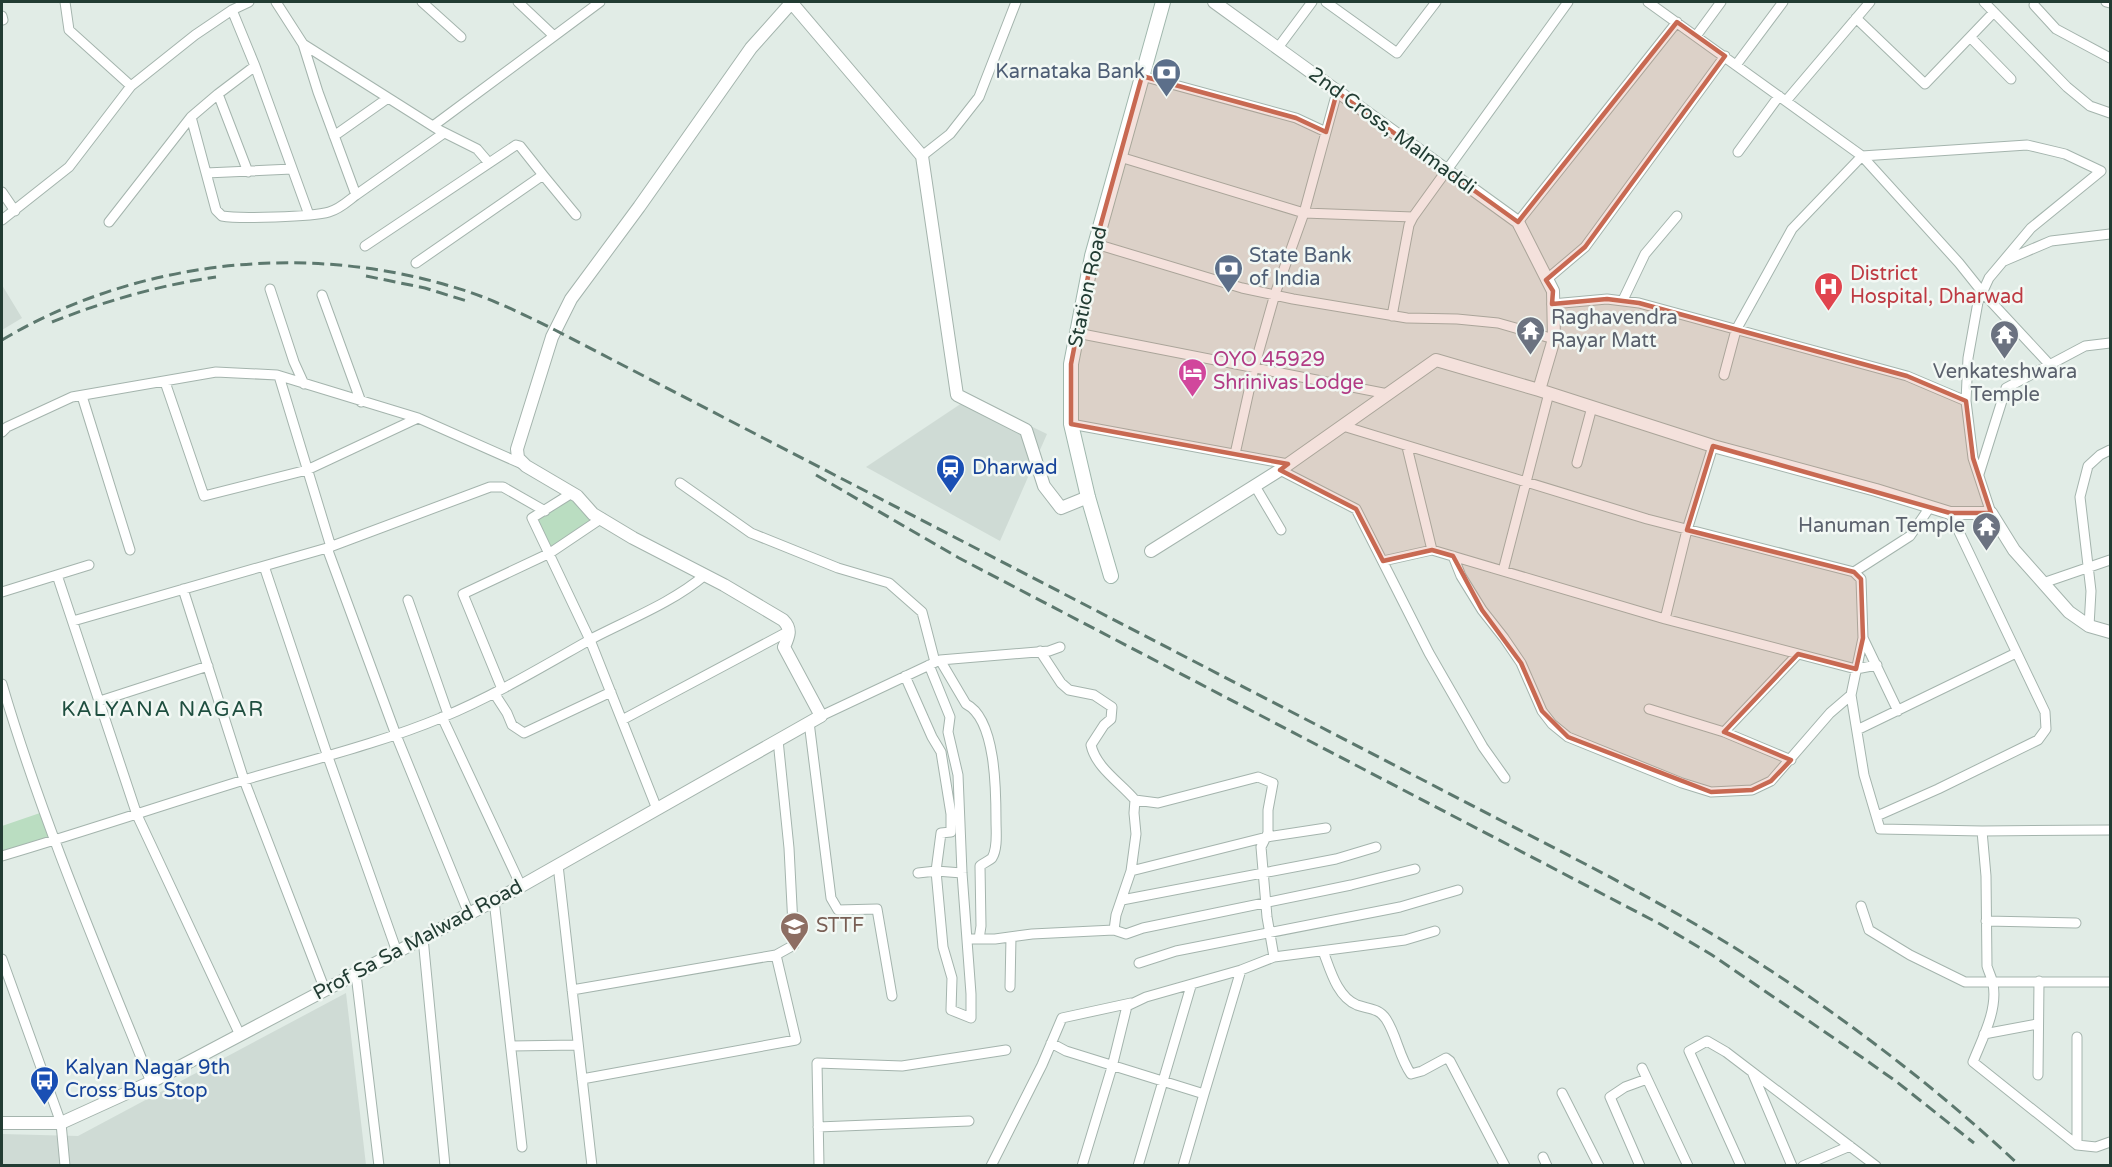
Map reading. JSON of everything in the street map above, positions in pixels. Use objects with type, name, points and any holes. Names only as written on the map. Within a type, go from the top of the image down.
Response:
[{"type":"main road","name":"Station Road","points":[[1112,576],[1071,424],[1071,364],[1096,244],[1163,2]]},
{"type":"street","points":[[65,2],[69,30],[131,86]]},
{"type":"street","points":[[2,220],[69,166],[131,86],[195,35],[232,10],[249,2]]},
{"type":"street","points":[[276,2],[303,45],[356,195]]},
{"type":"street","points":[[422,2],[461,37]]},
{"type":"street","points":[[518,2],[554,36]]},
{"type":"street","points":[[433,126],[600,2]]},
{"type":"street","points":[[525,466],[518,458],[517,448],[552,337],[571,299],[751,48],[792,2],[922,156],[957,395],[1026,430],[1044,486],[1062,508],[1089,497]]},
{"type":"street","points":[[922,156],[950,134],[980,97],[1016,2]]},
{"type":"street","name":"2nd Cross, Malmaddi","points":[[1214,2],[1518,222],[1553,291],[1554,339],[1544,392]]},
{"type":"street","points":[[1277,49],[1312,2]]},
{"type":"street","points":[[1326,2],[1397,53],[1436,2]]},
{"type":"street","points":[[1392,316],[1409,225],[1413,217],[1568,2]]},
{"type":"street","points":[[1647,2],[1862,156],[2049,364]]},
{"type":"street","points":[[1696,36],[1721,2]]},
{"type":"street","points":[[1736,65],[1783,2]]},
{"type":"street","points":[[1738,152],[1782,99],[1870,2]]},
{"type":"street","points":[[1984,2],[2067,87],[2090,106],[2110,113]]},
{"type":"street","points":[[2106,2],[2110,3]]},
{"type":"street","points":[[2034,5],[2056,29],[2110,58]]},
{"type":"street","points":[[232,10],[255,66],[309,215]]},
{"type":"street","points":[[1856,18],[1924,84],[1994,12]]},
{"type":"street","points":[[1518,222],[1677,22]]},
{"type":"street","points":[[1970,37],[2011,79]]},
{"type":"street","points":[[303,45],[444,133],[477,149],[489,163]]},
{"type":"street","points":[[1546,280],[1585,247],[1725,56]]},
{"type":"street","points":[[109,222],[191,117],[255,66]]},
{"type":"street","points":[[1142,76],[1296,118],[1326,132]]},
{"type":"street","points":[[1236,454],[1254,368],[1275,294],[1304,213],[1337,92]]},
{"type":"street","points":[[218,94],[248,172]]},
{"type":"street","points":[[334,136],[388,98]]},
{"type":"street","points":[[191,117],[216,210],[222,216],[309,215],[338,208],[444,133]]},
{"type":"street","points":[[365,246],[518,145],[576,215]]},
{"type":"street","points":[[1724,375],[1736,330],[1792,229],[1862,156],[2027,145],[2065,154],[2101,171],[2031,228],[1989,278],[1978,302],[1968,358],[1966,401],[1973,458],[1991,513],[2014,550],[2069,612],[2089,626],[2110,632]]},
{"type":"street","points":[[1120,157],[1304,213],[1413,217]]},
{"type":"street","points":[[206,173],[292,169]]},
{"type":"street","points":[[416,263],[543,175]]},
{"type":"street","points":[[2,192],[15,211]]},
{"type":"street","points":[[1623,300],[1645,254],[1677,216]]},
{"type":"street","points":[[2002,262],[2051,241],[2110,234]]},
{"type":"street","points":[[1096,244],[1222,283],[1275,294],[1392,316],[1498,323],[1554,339]]},
{"type":"street","points":[[270,289],[294,362],[304,384]]},
{"type":"street","points":[[322,295],[361,402]]},
{"type":"street","points":[[1552,304],[1606,299],[1623,300],[1907,376],[1966,401]]},
{"type":"street","points":[[1077,333],[1388,394]]},
{"type":"street","points":[[1979,474],[2006,388],[2085,346],[2110,343]]},
{"type":"street","points":[[1151,551],[1284,467],[1436,360],[1713,446],[1876,490],[1950,513],[1991,513]]},
{"type":"street","points":[[2,432],[7,427],[62,402],[82,396],[216,372],[279,376],[418,418],[525,466],[572,493],[593,514],[633,538],[777,615],[788,625],[790,634],[784,647],[815,719],[831,898],[838,910],[877,909],[892,996]]},
{"type":"street","points":[[279,376],[329,547],[396,735],[469,914]]},
{"type":"street","points":[[165,382],[204,496],[307,470],[418,418]]},
{"type":"street","points":[[1503,571],[1526,483],[1544,392]]},
{"type":"street","points":[[82,396],[130,550]]},
{"type":"street","points":[[1577,463],[1592,407]]},
{"type":"street","points":[[1071,424],[1236,454],[1284,467],[1356,509],[1429,653],[1483,747],[1505,778]]},
{"type":"street","points":[[1343,426],[1687,530],[1854,572],[1861,579],[1863,638],[1851,695],[1864,775],[1880,829],[2110,830]]},
{"type":"street","points":[[1665,619],[1687,530],[1713,446]]},
{"type":"street","points":[[1407,447],[1432,550]]},
{"type":"street","points":[[2089,626],[2091,591],[2080,497],[2088,466],[2100,455],[2110,450]]},
{"type":"street","points":[[680,483],[751,533],[838,568],[889,583],[922,612],[950,717],[948,732],[958,775],[971,1018],[951,1010],[952,978],[942,947],[936,871],[942,834],[951,832],[951,814],[941,752],[905,676]]},
{"type":"street","points":[[1255,486],[1281,530]]},
{"type":"street","points":[[73,621],[329,547],[490,487],[503,487],[545,511]]},
{"type":"street","points":[[572,493],[532,519],[590,640],[657,809]]},
{"type":"street","points":[[1854,572],[1910,536],[1930,507]]},
{"type":"street","points":[[1877,816],[2038,740],[2046,729],[2044,712],[1950,513]]},
{"type":"street","points":[[602,519],[550,553],[463,594],[512,725],[524,733],[611,692]]},
{"type":"street","points":[[1383,561],[1432,550],[1665,619],[1856,669],[1877,665]]},
{"type":"street","points":[[1453,556],[1461,576],[1482,610],[1521,663],[1542,711],[1552,724],[1568,737],[1682,783],[1711,792],[1752,790],[1771,781],[1830,713],[1851,695]]},
{"type":"street","points":[[2043,583],[2110,560]]},
{"type":"street","points":[[2,592],[89,565]]},
{"type":"street","points":[[264,566],[397,952]]},
{"type":"street","points":[[57,575],[137,815],[240,1035]]},
{"type":"street","points":[[2,856],[244,780],[328,757],[445,716],[498,691],[590,640],[687,591],[705,575]]},
{"type":"street","points":[[183,589],[244,780],[325,990]]},
{"type":"street","points":[[408,600],[445,716],[521,886]]},
{"type":"street","points":[[622,720],[789,631]]},
{"type":"street","points":[[1863,638],[1898,711]]},
{"type":"street","points":[[815,719],[935,662],[1049,651],[1060,647]]},
{"type":"street","points":[[1040,651],[1061,683],[1069,690],[1094,695],[1112,707],[1111,719],[1093,740],[1091,745],[1093,754],[1135,800],[1158,802],[1258,777],[1273,783],[1268,810],[1268,833],[1261,847],[1265,903],[1274,957]]},
{"type":"street","points":[[1857,730],[2016,653]]},
{"type":"street","points":[[1724,732],[1798,654]]},
{"type":"street","points":[[935,662],[984,725],[996,774],[996,845],[992,858],[980,866],[981,926],[979,939]]},
{"type":"street","points":[[100,701],[208,666]]},
{"type":"street","points":[[2,684],[53,841],[150,1082]]},
{"type":"street","points":[[1649,709],[1724,732],[1791,759]]},
{"type":"street","name":"Prof Sa Sa Malwad Road","points":[[2,1123],[61,1123],[150,1082],[521,886],[815,719]]},
{"type":"street","points":[[572,990],[776,955],[794,945],[789,848],[778,740]]},
{"type":"street","points":[[1114,930],[1116,915],[1131,872],[1136,834],[1135,800]]},
{"type":"street","points":[[1131,872],[1267,837],[1326,828]]},
{"type":"street","points":[[1982,831],[1986,876],[1988,966],[1989,977],[1993,984],[1991,1012],[1973,1062],[2077,1145],[2096,1147],[2110,1142]]},
{"type":"street","points":[[1122,900],[1336,859],[1376,847]]},
{"type":"street","points":[[558,865],[592,1166]]},
{"type":"street","points":[[968,939],[1114,930],[1126,934],[1143,928],[1352,885],[1415,869]]},
{"type":"street","points":[[918,873],[936,871],[962,873]]},
{"type":"street","points":[[1139,963],[1176,951],[1400,907],[1458,890]]},
{"type":"street","points":[[494,900],[522,1147]]},
{"type":"street","points":[[1861,906],[1869,930],[1910,955],[1965,982],[1993,984],[2039,981],[2110,982]]},
{"type":"street","points":[[1986,921],[2076,923]]},
{"type":"street","points":[[1127,1006],[1146,997],[1191,986],[1274,957],[1405,940],[1436,931]]},
{"type":"street","points":[[1010,987],[1011,937]]},
{"type":"street","points":[[423,938],[446,1166]]},
{"type":"street","points":[[1323,951],[1331,972],[1345,997],[1357,1005],[1374,1008],[1385,1017],[1403,1064],[1411,1074],[1422,1071],[1446,1058],[1450,1061],[1505,1166]]},
{"type":"street","points":[[582,1079],[796,1040],[776,955]]},
{"type":"street","points":[[2,959],[61,1123],[65,1166]]},
{"type":"street","points":[[1183,1166],[1241,970]]},
{"type":"street","points":[[356,974],[379,1166]]},
{"type":"street","points":[[2038,1074],[2039,981]]},
{"type":"street","points":[[1138,1166],[1191,986]]},
{"type":"street","points":[[991,1166],[1062,1018],[1131,1003],[1127,1006],[1112,1067],[1082,1166]]},
{"type":"street","points":[[1984,1034],[2037,1024]]},
{"type":"street","points":[[2077,1036],[2077,1145]]},
{"type":"street","points":[[1741,1166],[1689,1051],[1707,1041],[1726,1052],[1876,1166]]},
{"type":"street","points":[[1051,1043],[1066,1052],[1204,1094]]},
{"type":"street","points":[[511,1046],[578,1045]]},
{"type":"street","points":[[819,1166],[817,1063],[902,1066],[1006,1050]]},
{"type":"street","points":[[1642,1068],[1688,1166]]},
{"type":"street","points":[[1753,1072],[1792,1166]]},
{"type":"street","points":[[1640,1166],[1610,1097],[1625,1087],[1647,1078]]},
{"type":"street","points":[[1562,1093],[1599,1166]]},
{"type":"street","points":[[818,1127],[969,1121]]},
{"type":"street","points":[[1803,1166],[1850,1146]]},
{"type":"highlighted area","points":[[1677,22],[1725,56],[1585,247],[1546,280],[1553,291],[1552,304],[1607,299],[1639,303],[1907,376],[1966,401],[1973,458],[1991,513],[1950,513],[1713,446],[1687,530],[1854,572],[1861,579],[1863,638],[1856,669],[1798,654],[1724,732],[1791,760],[1771,781],[1752,790],[1711,792],[1568,737],[1542,711],[1521,663],[1482,610],[1453,556],[1432,550],[1383,561],[1356,509],[1280,470],[1288,464],[1071,424],[1071,364],[1092,256],[1142,76],[1296,118],[1326,132],[1337,92],[1518,222]]},
{"type":"shaded area","points":[[2,285],[22,318],[2,330]]},
{"type":"shaded area","points":[[971,397],[1047,434],[1000,541],[866,467]]},
{"type":"shaded area","points":[[346,993],[366,1165],[2,1166],[2,1134],[78,1136]]},
{"type":"green space","points":[[572,493],[602,518],[550,553],[532,518]]},
{"type":"green space","points":[[40,813],[49,837],[2,854],[2,826]]},
{"type":"railway","points":[[2,340],[53,313],[107,292],[163,277],[220,267],[278,263],[336,265],[394,272],[450,286],[490,300],[555,330],[1569,855],[1668,909],[1765,967],[1864,1036],[1929,1086],[2020,1166]]},
{"type":"railway","points":[[366,276],[425,288],[470,302]]},
{"type":"railway","points":[[52,322],[133,295],[174,284],[216,277]]},
{"type":"railway","points":[[816,475],[959,558],[1660,924],[1712,955],[1863,1058],[1974,1143]]},
{"type":"place","name":"Karnataka Bank","points":[[1166,98]]},
{"type":"place","name":"State Bank of India","points":[[1228,294]]},
{"type":"place","name":"District Hospital, Dharwad","points":[[1829,312]]},
{"type":"place","name":"Raghavendra Rayar Matt","points":[[1530,356]]},
{"type":"place","name":"Venkateshwara Temple","points":[[2005,360]]},
{"type":"place","name":"OYO 45929 Shrinivas Lodge","points":[[1192,398]]},
{"type":"place","name":"Dharwad","points":[[951,494]]},
{"type":"place","name":"Hanuman Temple","points":[[1986,552]]},
{"type":"place","name":"STTF","points":[[795,952]]},
{"type":"place","name":"Kalyan Nagar 9th Cross Bus Stop","points":[[44,1106]]},
{"type":"district","name":"KALYANA NAGAR","points":[[163,709]]}]
